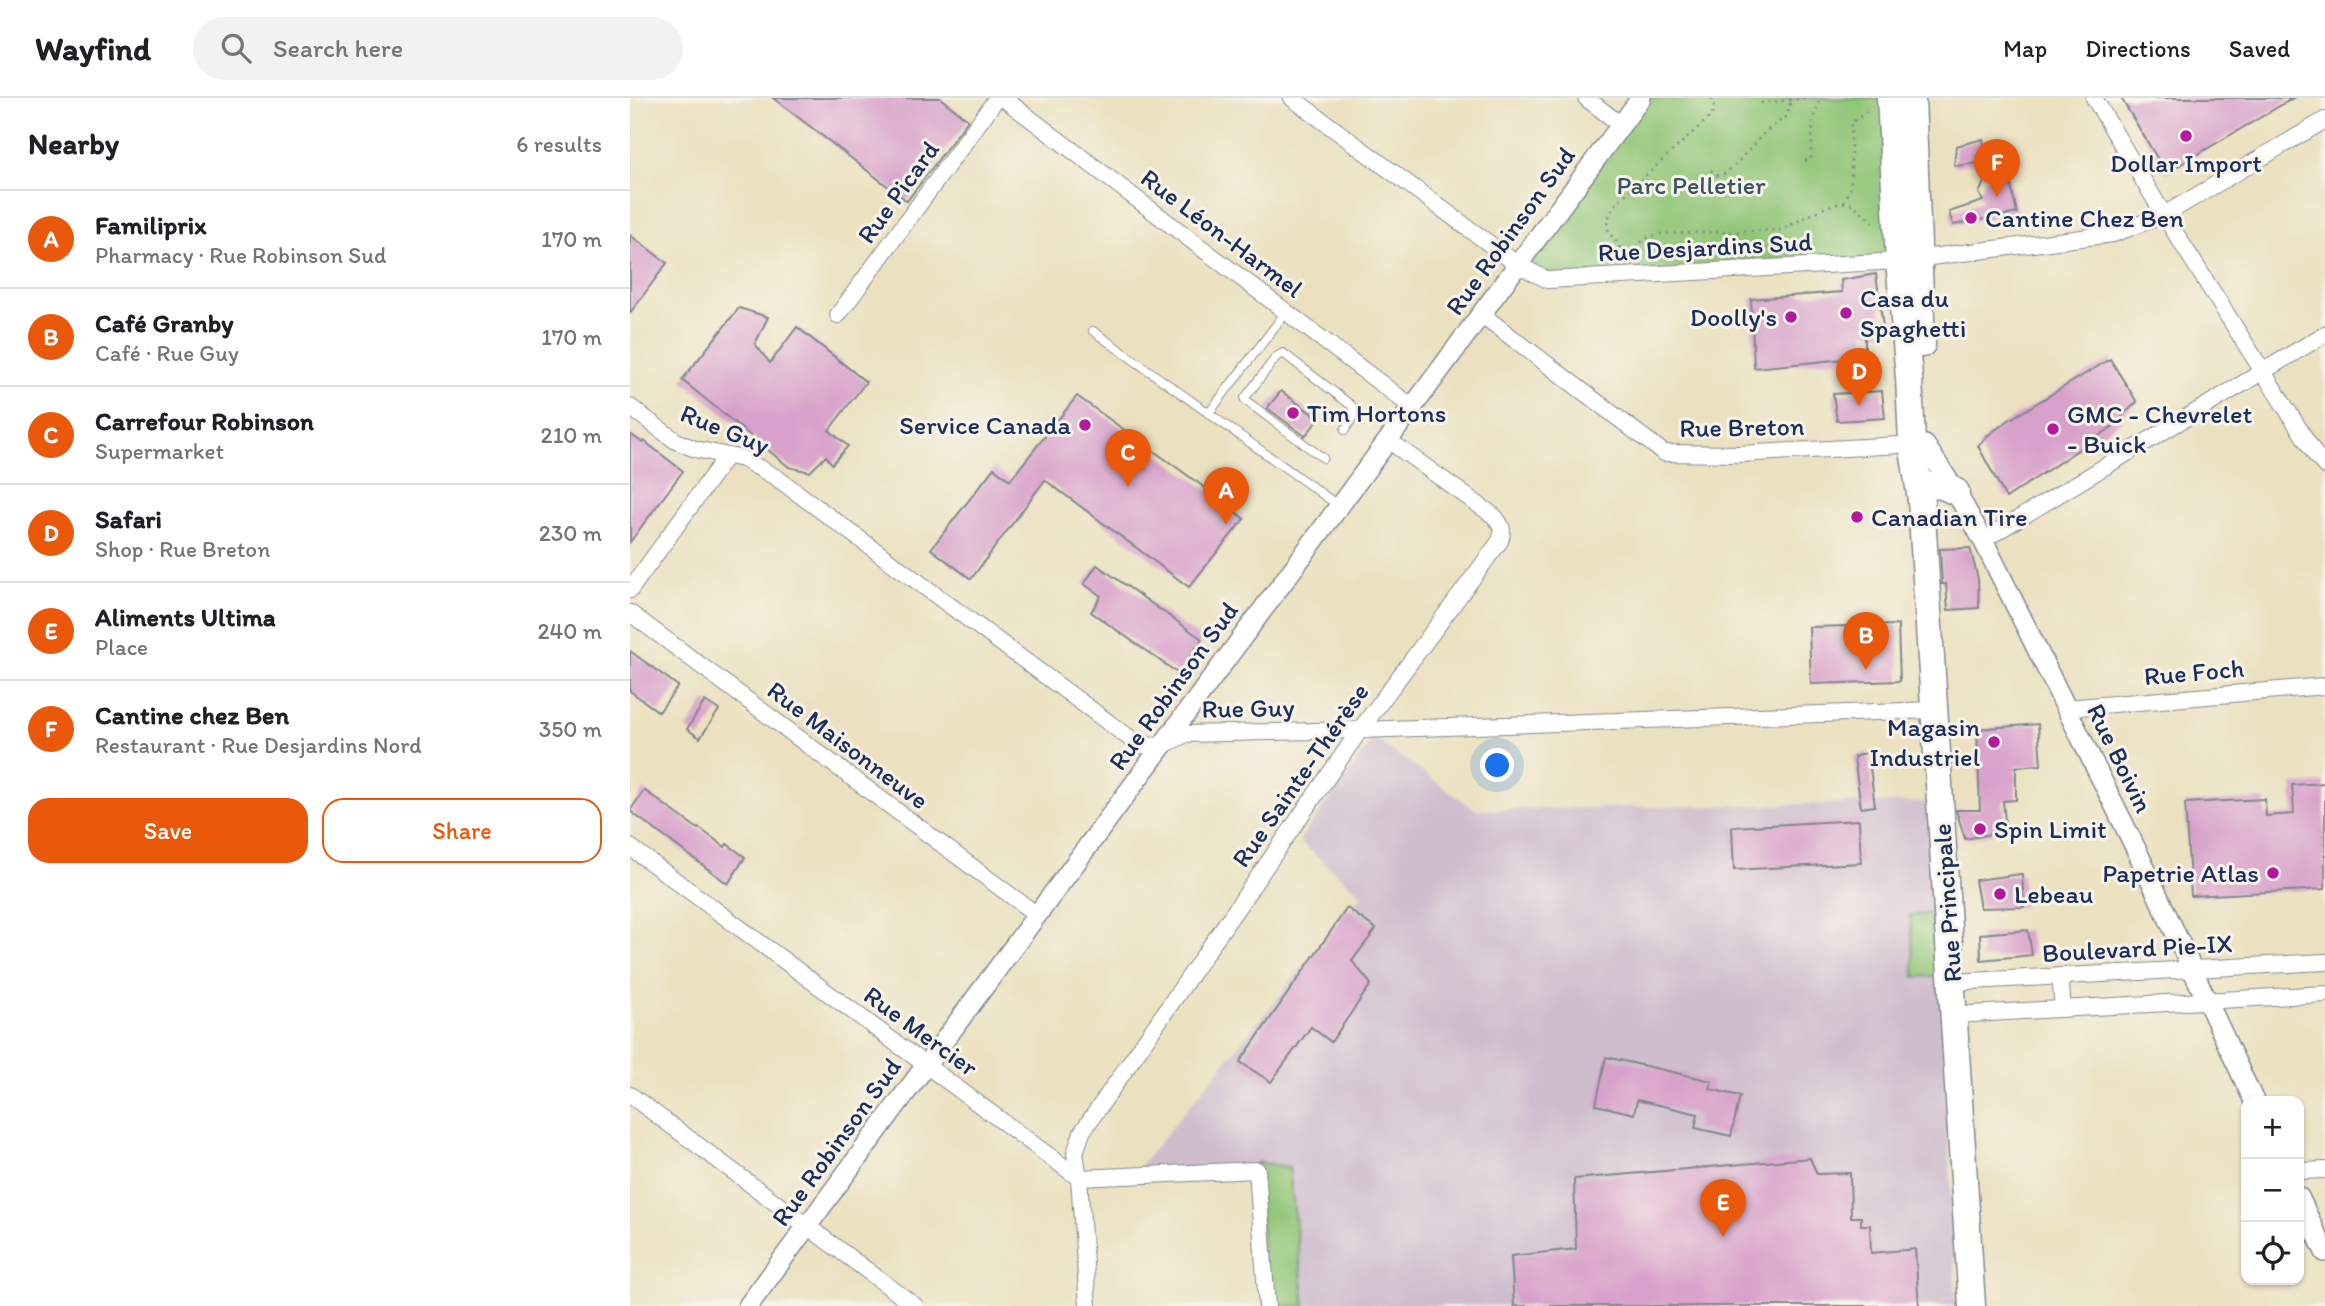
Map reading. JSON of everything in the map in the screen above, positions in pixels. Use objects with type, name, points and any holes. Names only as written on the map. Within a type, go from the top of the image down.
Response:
[{"type":"main road","name":"Rue Principale","points":[[1892,101],[1909,260],[1921,500],[1972,1306]]},
{"type":"main road","points":[[1921,500],[1924,489],[1931,485],[1940,484],[1956,492]]},
{"type":"street","name":"Rue Picard","points":[[838,315],[997,98]]},
{"type":"street","name":"Rue Léon-Harmel","points":[[1003,98],[1412,407]]},
{"type":"street","name":"Rue Desjardins Sud","points":[[1292,98],[1518,265],[1548,280],[1909,260],[2113,234],[2164,215],[2325,120]]},
{"type":"street","points":[[1586,98],[1621,125]]},
{"type":"street","name":"Rue Robinson Sud","points":[[748,1306],[1641,98]]},
{"type":"street","points":[[2094,98],[2164,215],[2325,466]]},
{"type":"street","name":"Rue Breton","points":[[1482,314],[1664,453],[1740,454],[1919,444]]},
{"type":"street","points":[[1983,540],[2325,334]]},
{"type":"street","name":"Rue Guy","points":[[630,407],[676,441],[695,449],[743,459],[776,478],[1139,745],[1162,746],[1186,734],[1934,710]]},
{"type":"street","name":"Rue Sainte-Thérèse","points":[[1079,1178],[1075,1153],[1082,1132],[1360,730],[1504,532],[1494,516],[1388,440]]},
{"type":"street","name":"Rue Boivin","points":[[1919,444],[1956,492],[1983,540],[2067,708],[2252,1096]]},
{"type":"street","points":[[630,590],[726,457]]},
{"type":"street","name":"Rue Maisonneuve","points":[[630,613],[1037,915]]},
{"type":"street","name":"Rue Foch","points":[[2067,708],[2325,686]]},
{"type":"street","name":"Rue Mercier","points":[[630,847],[1079,1178]]},
{"type":"street","name":"Boulevard Pie-IX","points":[[1952,982],[2325,962]]},
{"type":"street","points":[[2060,976],[2063,1009]]},
{"type":"street","points":[[1954,1015],[2325,994]]},
{"type":"street","points":[[630,1095],[915,1306]]},
{"type":"street","points":[[1088,1306],[1079,1178],[1257,1170],[1267,1306]]},
{"type":"street","points":[[2304,1171],[2325,1170]]},
{"type":"street","points":[[2304,1208],[2325,1252]]},
{"type":"lane","points":[[1209,414],[1286,312]]},
{"type":"lane","points":[[1093,331],[1339,506]]},
{"type":"lane","points":[[1323,458],[1245,400],[1276,357],[1283,353],[1352,406],[1356,413],[1345,430]]},
{"type":"path","points":[[1712,98],[1712,115],[1618,201],[1607,217],[1606,228],[1624,256],[1649,237],[1660,234],[1779,230],[1832,204],[1844,202],[1853,205],[1875,224]]},
{"type":"path","points":[[1761,103],[1810,98]]},
{"type":"path","points":[[1805,161],[1811,159],[1813,120],[1820,98]]},
{"type":"path","points":[[1711,170],[1717,175],[1724,174],[1734,166],[1765,132],[1787,116],[1791,100]]},
{"type":"path","points":[[1844,202],[1851,187],[1851,123],[1892,101]]},
{"type":"shaded area","points":[[1374,738],[1476,810],[1930,802],[1937,913],[1910,916],[1915,977],[1942,976],[1956,1306],[1305,1306],[1289,1167],[1135,1172],[1362,895],[1299,841]]},
{"type":"green space","name":"Parc Pelletier","points":[[1645,98],[1888,98],[1899,261],[1548,280],[1518,265]]},
{"type":"green space","points":[[1937,913],[1942,976],[1915,977],[1910,915]]},
{"type":"green space","points":[[1257,1162],[1289,1167],[1305,1306],[1266,1306]]},
{"type":"building","points":[[773,98],[940,98],[968,120],[907,201]]},
{"type":"building","name":"Dollar Import","points":[[2121,98],[2293,98],[2166,173]]},
{"type":"building","points":[[1983,139],[1987,162],[1954,166],[1956,146]]},
{"type":"building","name":"Cantine Chez Ben","points":[[2009,177],[2017,213],[1953,225],[1949,212],[1983,201],[1979,193],[1986,178]]},
{"type":"building","points":[[630,235],[667,263],[630,313]]},
{"type":"building","points":[[1876,274],[1884,335],[1865,331],[1865,357],[1754,368],[1751,299],[1842,292],[1841,280]]},
{"type":"building","points":[[739,308],[768,317],[755,344],[770,363],[797,327],[866,382],[829,430],[848,446],[832,464],[826,456],[810,472],[789,467],[682,380]]},
{"type":"building","name":"GMC - Chevrelet - Buick","points":[[2110,359],[2137,402],[2122,416],[2121,421],[2006,498],[1978,446],[2009,420]]},
{"type":"building","name":"Tim Hortons","points":[[1281,391],[1319,419],[1305,436],[1267,408]]},
{"type":"building","points":[[1882,391],[1885,418],[1837,421],[1833,394]]},
{"type":"building","points":[[1077,396],[1215,495],[1244,519],[1189,587],[1045,480],[971,579],[931,549],[994,468],[1010,480]]},
{"type":"building","points":[[630,434],[643,443],[644,441],[683,471],[630,542]]},
{"type":"building","points":[[1970,548],[1978,579],[1979,608],[1948,610],[1946,584],[1942,584],[1940,549]]},
{"type":"building","points":[[1097,565],[1202,639],[1179,674],[1091,612],[1101,596],[1084,584]]},
{"type":"building","points":[[1898,625],[1900,681],[1811,684],[1809,627]]},
{"type":"building","points":[[630,651],[678,686],[659,712],[630,691]]},
{"type":"building","points":[[705,701],[719,710],[700,738],[687,729]]},
{"type":"building","points":[[2038,724],[2041,765],[2016,767],[2016,800],[2003,801],[2006,831],[1965,839],[1956,810],[1980,810],[1977,729]]},
{"type":"building","points":[[1868,752],[1875,806],[1861,808],[1854,757]]},
{"type":"building","points":[[2325,783],[2325,889],[2191,896],[2185,803],[2265,799],[2266,816],[2294,814],[2292,785]]},
{"type":"building","points":[[644,790],[725,847],[727,844],[745,857],[728,884],[630,811]]},
{"type":"building","points":[[1859,820],[1861,863],[1734,870],[1732,827]]},
{"type":"building","name":"Lebeau","points":[[2022,874],[2024,907],[1980,908],[1975,880]]},
{"type":"building","points":[[1347,908],[1376,929],[1352,961],[1371,984],[1331,1042],[1311,1027],[1271,1082],[1240,1062]]},
{"type":"building","points":[[2028,930],[2032,955],[1981,960],[1980,934]]},
{"type":"building","points":[[1606,1057],[1712,1081],[1710,1089],[1740,1096],[1731,1136],[1695,1128],[1698,1114],[1637,1100],[1634,1114],[1596,1105]]},
{"type":"building","points":[[1810,1158],[1817,1174],[1850,1173],[1851,1217],[1861,1217],[1861,1225],[1870,1225],[1871,1253],[1915,1249],[1919,1306],[1514,1306],[1511,1256],[1576,1249],[1574,1179]]},
{"type":"place","name":"Dollar Import","points":[[2186,136]]},
{"type":"place","name":"Cantine chez Ben","points":[[1997,197]]},
{"type":"place","name":"Cantine Chez Ben","points":[[1971,218]]},
{"type":"place","name":"Casa du Spaghetti","points":[[1846,313]]},
{"type":"place","name":"Doolly's","points":[[1791,317]]},
{"type":"place","name":"Safari","points":[[1859,406]]},
{"type":"place","name":"Tim Hortons","points":[[1293,413]]},
{"type":"place","name":"Service Canada","points":[[1085,425]]},
{"type":"place","name":"GMC - Chevrelet - Buick","points":[[2053,429]]},
{"type":"place","name":"Carrefour Robinson","points":[[1128,487]]},
{"type":"place","name":"Canadian Tire","points":[[1857,517]]},
{"type":"place","name":"Familiprix","points":[[1226,525]]},
{"type":"place","name":"Café Granby","points":[[1866,670]]},
{"type":"place","name":"Magasin Industriel","points":[[1994,742]]},
{"type":"place","name":"Spin Limit","points":[[1980,829]]},
{"type":"place","name":"Papetrie Atlas","points":[[2273,873]]},
{"type":"place","name":"Lebeau","points":[[2000,894]]},
{"type":"place","name":"Aliments Ultima","points":[[1723,1237]]}]
